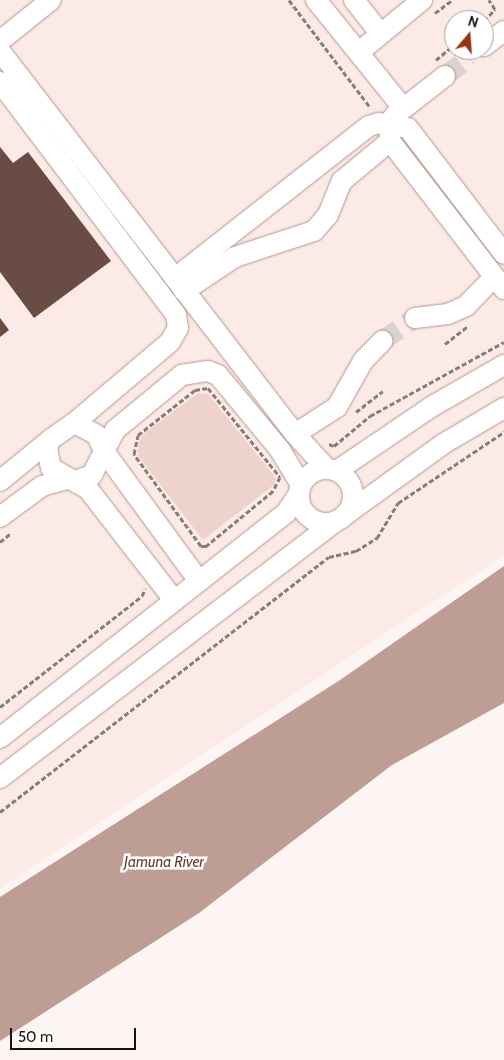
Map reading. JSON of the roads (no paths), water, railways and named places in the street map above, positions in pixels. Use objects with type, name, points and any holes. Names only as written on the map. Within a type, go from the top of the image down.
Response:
[{"type":"lane","points":[[0,41],[51,0]]},
{"type":"lane","points":[[316,0],[403,108]]},
{"type":"lane","points":[[354,0],[380,33]]},
{"type":"lane","points":[[359,52],[422,0]]},
{"type":"lane","points":[[494,39],[504,31]]},
{"type":"lane","points":[[0,51],[296,434],[353,491],[341,518],[329,523],[311,518],[304,512],[300,490],[280,450],[218,375],[208,371],[182,376],[115,430],[92,475],[42,486],[0,517]]},
{"type":"lane","points":[[180,285],[235,256],[314,231],[328,215],[342,181],[390,132],[403,108],[439,69]]},
{"type":"lane","points":[[0,82],[176,315],[178,328],[170,342],[74,423],[0,481]]},
{"type":"lane","points":[[180,285],[370,126],[390,132],[408,128],[504,254]]},
{"type":"lane","points":[[390,132],[499,283],[466,306],[448,314],[415,318]]},
{"type":"lane","points":[[296,434],[337,407],[363,361],[382,341]]},
{"type":"lane","points":[[0,738],[286,513],[312,473],[333,469],[504,365]]},
{"type":"lane","points":[[0,778],[341,518],[443,444],[504,408]]},
{"type":"lane","points":[[74,423],[97,434],[104,451],[199,581]]},
{"type":"lane","points":[[50,440],[48,459],[51,468],[88,489],[174,600]]},
{"type":"water","name":"Jamuna River","points":[[504,566],[504,703],[392,765],[199,913],[0,1041],[0,897],[340,680]]},
{"type":"tunnel","points":[[445,76],[466,60]]},
{"type":"tunnel","points":[[382,341],[415,318]]}]
